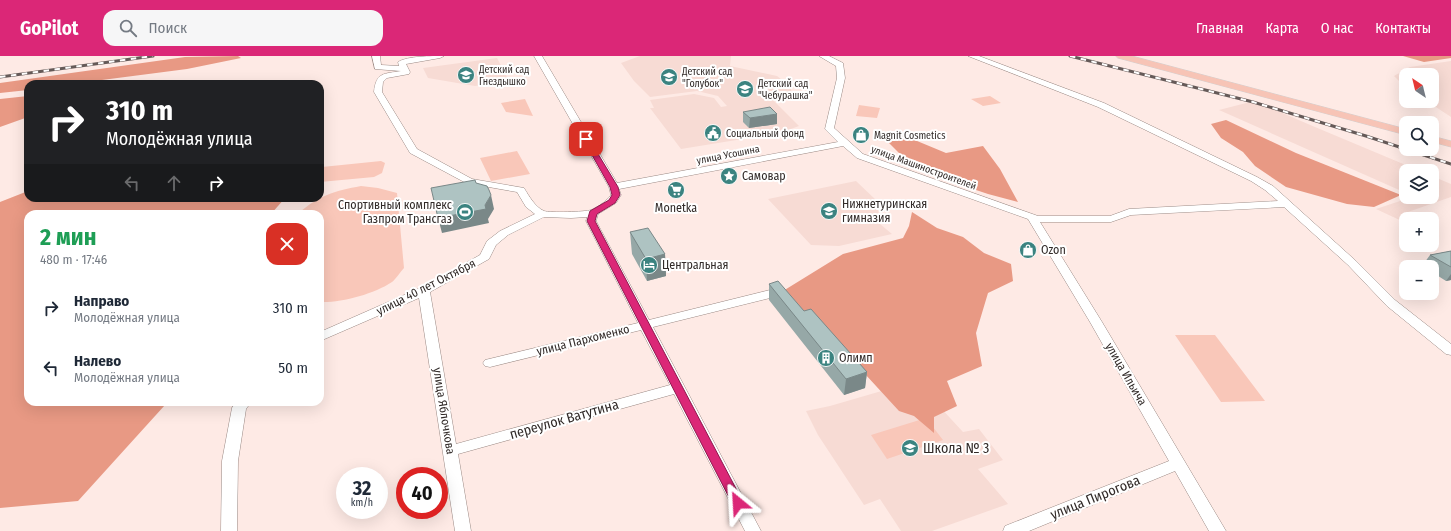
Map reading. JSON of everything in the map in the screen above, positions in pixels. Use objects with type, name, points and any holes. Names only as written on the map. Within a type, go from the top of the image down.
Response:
[{"type":"main road","points":[[1121,56],[1399,130]]},
{"type":"main road","points":[[1439,141],[1451,144]]},
{"type":"street","points":[[376,56],[378,66],[389,68],[403,67]]},
{"type":"street","points":[[440,56],[402,62],[406,72],[384,76],[379,81],[378,92],[413,151],[469,181],[520,190],[530,205],[542,214],[570,215],[593,213],[612,201],[616,195],[614,187],[538,56]]},
{"type":"street","name":"улица Машиностроителей","points":[[823,56],[840,66],[841,78],[828,129],[860,156],[1037,219],[1111,219],[1129,212],[1286,204]]},
{"type":"street","points":[[972,56],[1120,113],[1254,178],[1286,204],[1352,263],[1392,303],[1451,351]]},
{"type":"street","name":"улица Усошина","points":[[614,187],[845,143]]},
{"type":"street","points":[[593,213],[591,221],[753,531]]},
{"type":"street","name":"улица 40 лет Октября","points":[[324,335],[424,291],[486,257],[491,243],[504,233],[542,214]]},
{"type":"street","name":"улица Ильича","points":[[1032,217],[1218,531]]},
{"type":"street","name":"улица Яблочкова","points":[[424,291],[463,531]]},
{"type":"street","name":"улица Пархоменко","points":[[490,364],[645,324],[770,294]]},
{"type":"street","name":"переулок Ватутина","points":[[450,451],[678,388]]},
{"type":"street","points":[[229,531],[230,461],[239,408],[241,406]]},
{"type":"street","name":"улица Пирогова","points":[[1011,531],[1179,463]]},
{"type":"shaded area","points":[[238,56],[241,58],[187,69],[102,80],[24,80],[24,90],[0,93],[0,83],[185,57]]},
{"type":"shaded area","points":[[640,56],[731,56],[730,66],[777,76],[790,86],[793,97],[773,100],[799,126],[780,133],[681,149],[650,108],[654,108],[650,100],[694,94],[714,98],[721,107],[727,106],[718,96],[697,91],[650,97],[634,81],[621,63]]},
{"type":"shaded area","points":[[1403,56],[1451,56],[1451,58],[1424,62]]},
{"type":"shaded area","name":"Детский сад Гнездышко","points":[[497,58],[509,81],[475,86],[428,78],[423,68]]},
{"type":"shaded area","points":[[1451,61],[1451,117],[1438,108],[1439,108],[1439,68],[1408,68]]},
{"type":"shaded area","points":[[1399,73],[1399,81],[1394,76]]},
{"type":"shaded area","points":[[24,96],[24,118],[0,127],[0,99]]},
{"type":"shaded area","points":[[990,96],[1001,103],[983,106],[971,99]]},
{"type":"shaded area","points":[[525,99],[533,116],[506,112],[501,103]]},
{"type":"shaded area","points":[[1254,101],[1403,164],[1399,164],[1399,190],[1219,110]]},
{"type":"shaded area","points":[[859,105],[880,108],[877,118],[856,116]]},
{"type":"shaded area","points":[[1226,120],[1296,153],[1399,194],[1399,196],[1374,207],[1347,204],[1286,187],[1255,166],[1243,152],[1221,138],[1211,124]]},
{"type":"shaded area","points":[[895,136],[905,136],[946,153],[983,146],[1000,169],[1018,202],[988,194],[916,170],[887,141]]},
{"type":"shaded area","points":[[517,151],[530,174],[491,181],[480,158]]},
{"type":"shaded area","points":[[381,161],[385,163],[382,173],[374,177],[324,182],[324,167]]},
{"type":"shaded area","points":[[1439,179],[1451,184],[1451,197],[1439,201]]},
{"type":"shaded area","name":"Нижнетуринская гимназия","points":[[856,181],[877,201],[880,224],[892,234],[839,246],[811,245],[768,199]]},
{"type":"shaded area","points":[[361,186],[378,188],[397,193],[404,268],[392,282],[367,294],[338,301],[324,302],[324,210],[302,210],[313,202],[324,202],[324,197]]},
{"type":"shaded area","points":[[24,193],[24,202],[282,202],[274,210],[24,210],[24,406],[164,406],[78,501],[0,508],[0,202]]},
{"type":"shaded area","points":[[1399,201],[1399,204],[1431,204],[1408,212],[1399,212],[1399,220],[1376,209]]},
{"type":"shaded area","points":[[912,212],[937,228],[963,237],[984,253],[1011,264],[1013,281],[988,293],[976,333],[982,366],[947,381],[957,406],[934,417],[934,433],[914,416],[899,411],[865,374],[783,291],[843,254],[903,238],[909,226]]},
{"type":"shaded area","points":[[1175,335],[1215,335],[1265,401],[1221,402]]},
{"type":"shaded area","name":"Школа № 3","points":[[885,390],[927,393],[963,432],[979,429],[1003,460],[978,469],[1008,504],[932,531],[901,531],[880,499],[864,505],[818,435],[806,411],[830,406]]},
{"type":"shaded area","points":[[926,418],[943,440],[887,459],[871,435]]},
{"type":"building","points":[[770,107],[777,114],[750,118],[743,112]]},
{"type":"building","points":[[475,180],[476,183],[487,186],[491,195],[485,205],[486,209],[438,218],[431,188]]},
{"type":"building","points":[[648,228],[665,254],[646,259],[630,232]]},
{"type":"building","points":[[1451,251],[1451,267],[1439,260],[1430,255]]},
{"type":"building","points":[[778,281],[804,311],[811,309],[867,372],[846,379],[769,284]]},
{"type":"railway","points":[[0,77],[153,56]]},
{"type":"railway","points":[[1070,56],[1253,102],[1366,136],[1451,164]]},
{"type":"place","name":"Детский сад Гнездышко","points":[[466,75]]},
{"type":"place","name":"Детский сад \"Голубок\"","points":[[669,77]]},
{"type":"place","name":"Детский сад \"Чебурашка\"","points":[[745,89]]},
{"type":"place","name":"Социальный фонд","points":[[713,133]]},
{"type":"place","name":"Magnit Cosmetics","points":[[861,135]]},
{"type":"place","name":"Самовар","points":[[729,176]]},
{"type":"place","name":"Monetka","points":[[676,190]]},
{"type":"place","name":"Нижнетуринская гимназия","points":[[829,211]]},
{"type":"place","name":"Спортивный комплекс Газпром Трансгаз","points":[[465,212]]},
{"type":"place","name":"Ozon","points":[[1028,250]]},
{"type":"place","name":"Центральная","points":[[649,265]]},
{"type":"place","name":"Олимп","points":[[826,358]]},
{"type":"place","name":"Школа № 3","points":[[910,448]]},
{"type":"route","points":[[586,139],[614,187],[616,195],[612,201],[597,209],[593,213],[591,221],[738,503]]}]
